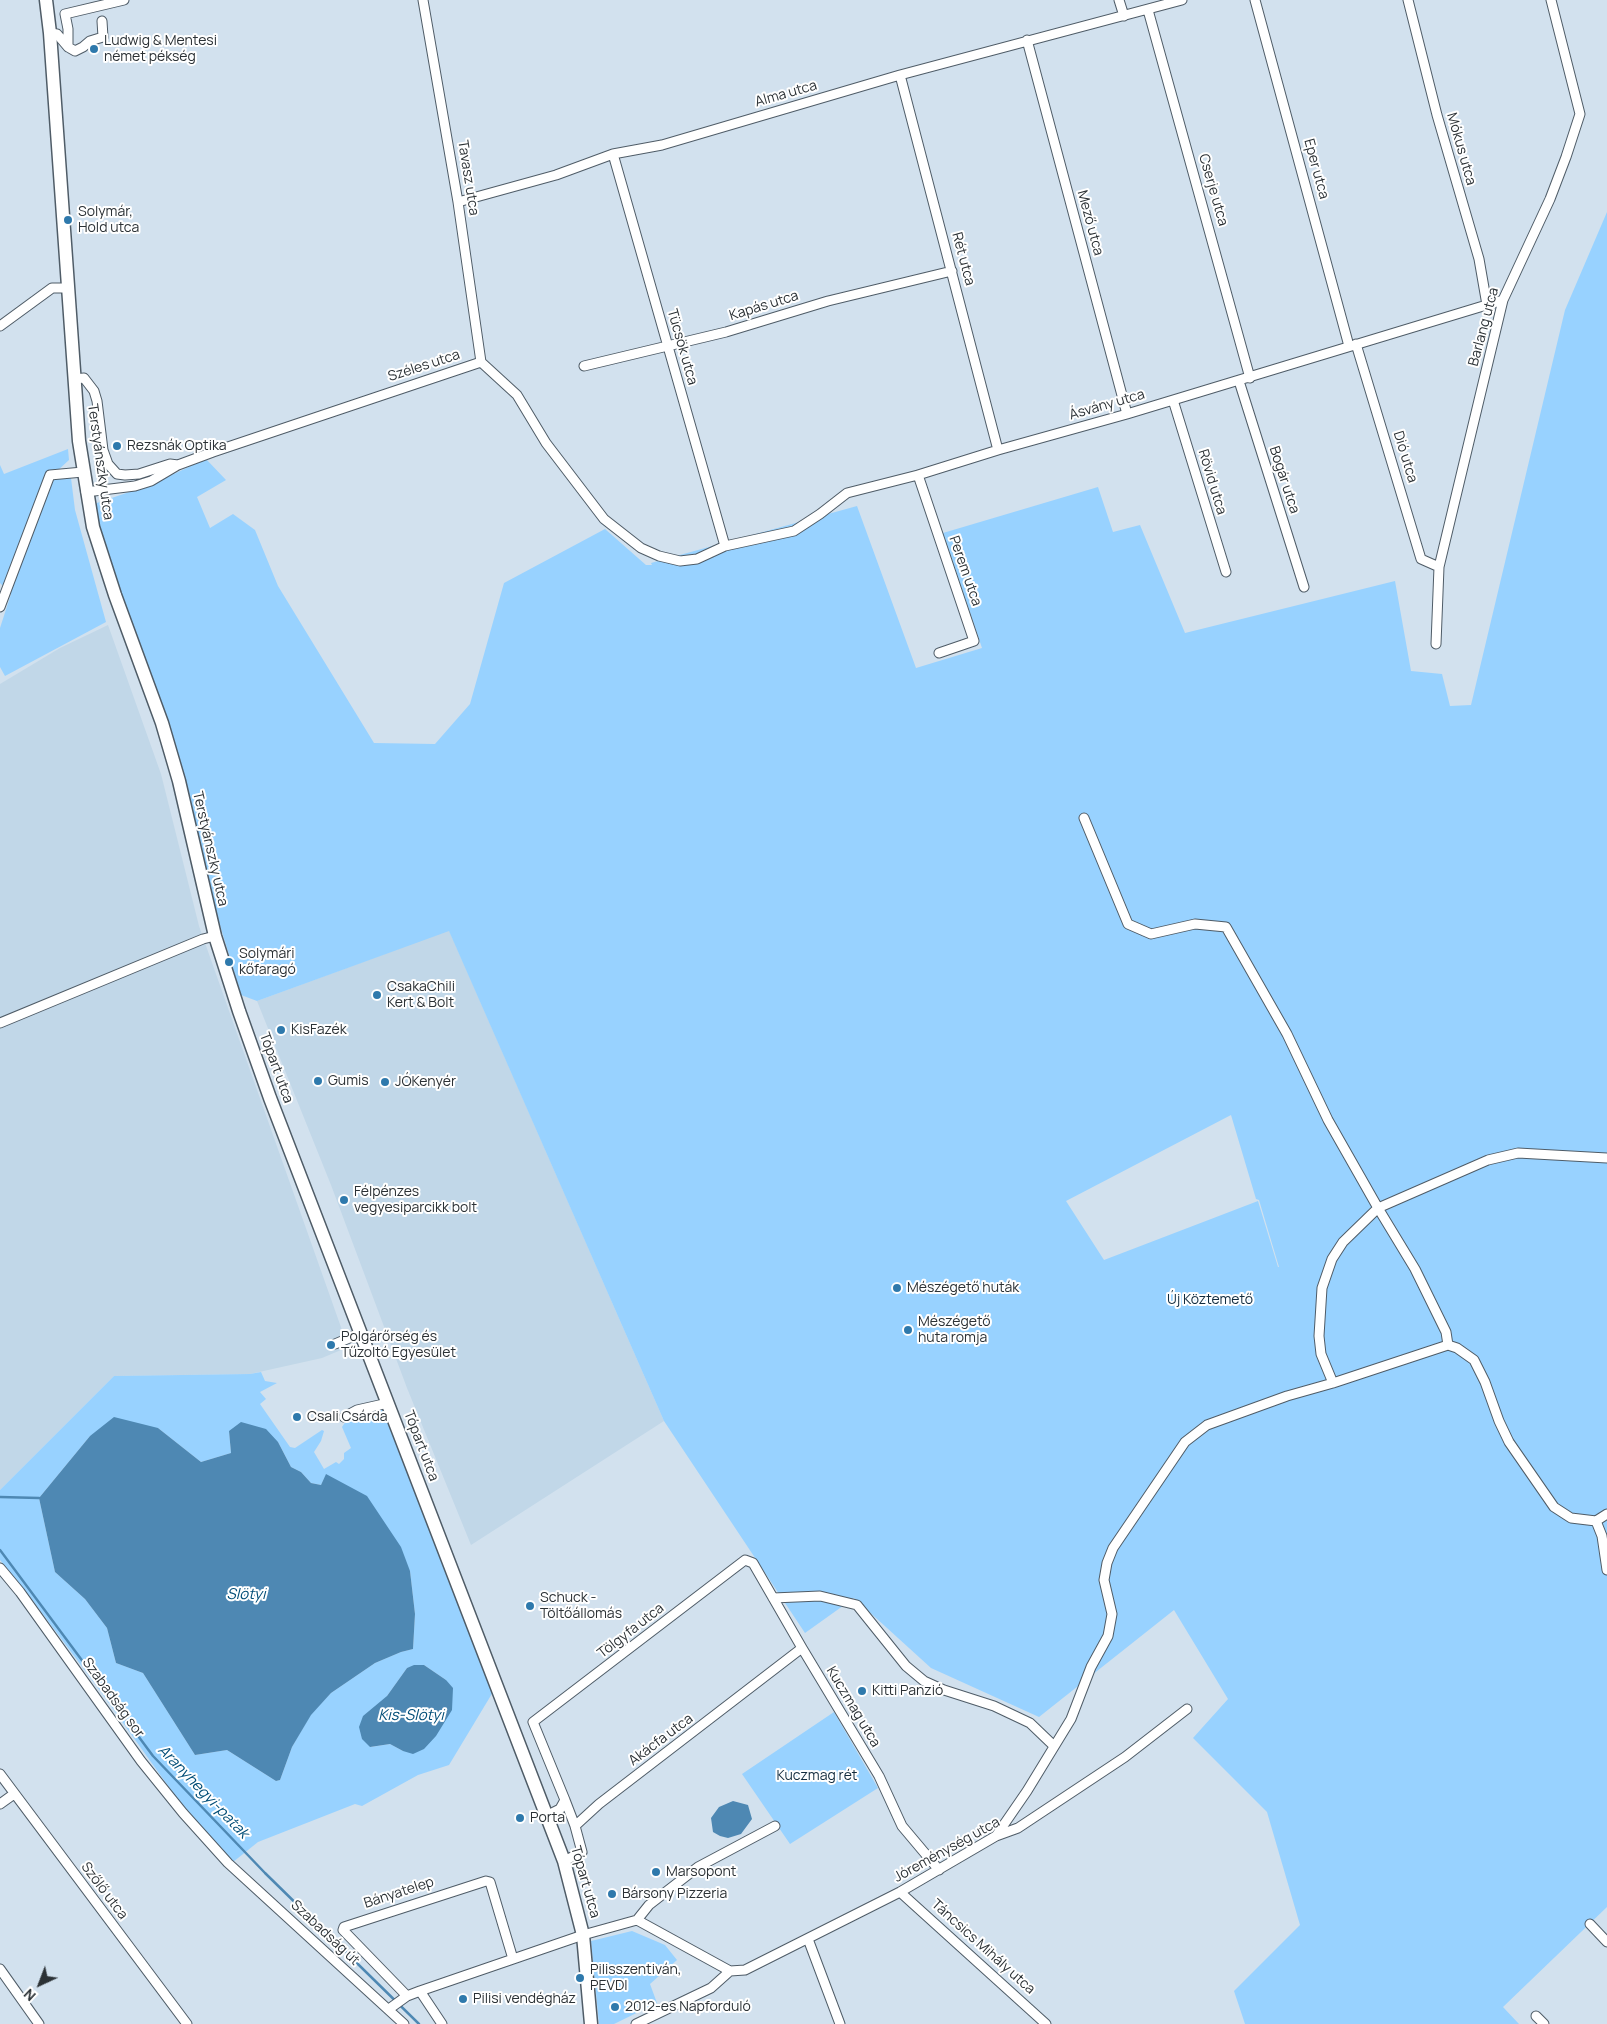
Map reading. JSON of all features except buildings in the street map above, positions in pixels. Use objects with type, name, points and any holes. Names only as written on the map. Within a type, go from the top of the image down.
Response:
[{"type":"main road","name":"Terstyánszky utca","points":[[46,0],[50,33],[74,379],[86,492],[99,546],[162,723],[179,781],[224,969]]},
{"type":"main road","name":"Tópart utca","points":[[224,969],[270,1098],[548,1815],[564,1861],[584,1935]]},
{"type":"main road","points":[[584,1935],[591,2024]]},
{"type":"street","points":[[68,47],[68,29],[65,14],[124,0]]},
{"type":"street","name":"Tavasz utca","points":[[423,0],[458,202],[480,362]]},
{"type":"street","points":[[1119,0],[1124,16]]},
{"type":"street","name":"Alma utca","points":[[458,202],[556,175],[613,154],[662,145],[900,75],[1182,0]]},
{"type":"street","name":"Eper utca","points":[[1255,0],[1352,345]]},
{"type":"street","name":"Mókus utca","points":[[1408,0],[1437,115],[1479,259],[1487,305]]},
{"type":"street","name":"Barlang utca","points":[[1436,644],[1439,567],[1503,300],[1550,198],[1580,114],[1551,0]]},
{"type":"street","name":"Cserje utca","points":[[1148,10],[1250,378]]},
{"type":"street","points":[[50,33],[57,34],[68,47],[75,51],[103,37],[102,21]]},
{"type":"street","name":"Mező utca","points":[[1027,40],[1127,414]]},
{"type":"street","name":"Rét utca","points":[[900,75],[998,450]]},
{"type":"street","name":"Tücsök utca","points":[[613,154],[725,546]]},
{"type":"street","name":"Kapás utca","points":[[584,366],[726,332],[828,301],[952,271]]},
{"type":"street","points":[[0,326],[52,288],[68,288]]},
{"type":"street","name":"Ásvány utca","points":[[725,546],[794,531],[847,493],[918,475],[998,450],[1250,378],[1503,300]]},
{"type":"street","name":"Dió utca","points":[[1352,345],[1421,558],[1439,567]]},
{"type":"street","name":"Széles utca","points":[[86,492],[135,486],[163,475],[178,465],[331,411],[480,362],[517,396],[546,443],[604,519],[641,548],[659,556],[680,561],[697,559],[725,546]]},
{"type":"street","points":[[74,379],[84,378],[94,391],[103,450],[108,464],[117,474],[139,474],[170,464],[178,465]]},
{"type":"street","name":"Bogár utca","points":[[1239,381],[1304,587]]},
{"type":"street","name":"Rövid utca","points":[[1173,400],[1226,572]]},
{"type":"street","points":[[0,607],[50,475],[83,472]]},
{"type":"street","name":"Perem utca","points":[[918,475],[974,641],[939,653]]},
{"type":"street","points":[[1084,818],[1128,924],[1150,934],[1195,924],[1226,927],[1287,1034],[1328,1120],[1415,1269],[1446,1332],[1448,1344]]},
{"type":"street","points":[[0,1023],[215,936]]},
{"type":"street","points":[[1334,1383],[1321,1354],[1319,1336],[1322,1288],[1332,1259],[1343,1242],[1378,1208],[1488,1160],[1518,1154],[1607,1158]]},
{"type":"street","points":[[335,1344],[361,1333]]},
{"type":"street","points":[[996,1836],[1027,1791],[1071,1719],[1088,1673],[1108,1636],[1112,1614],[1104,1580],[1113,1548],[1185,1442],[1213,1422],[1448,1344],[1468,1355],[1477,1366],[1509,1442],[1554,1507],[1571,1518],[1596,1521],[1607,1514]]},
{"type":"street","points":[[344,1418],[357,1410],[388,1403]]},
{"type":"street","points":[[1596,1521],[1602,1536],[1607,1570]]},
{"type":"street","name":"Kuczmag utca","points":[[745,1560],[753,1563],[879,1776],[902,1826],[939,1870]]},
{"type":"street","name":"Tölgyfa utca","points":[[565,1800],[533,1722],[745,1560]]},
{"type":"street","name":"Szabadság sor","points":[[0,1568],[20,1592],[141,1761],[183,1813],[228,1862]]},
{"type":"street","points":[[773,1598],[820,1596],[857,1605],[906,1666],[924,1681],[944,1690],[994,1706],[1021,1719],[1030,1724],[1054,1746]]},
{"type":"street","name":"Akácfa utca","points":[[575,1826],[599,1804],[802,1648]]},
{"type":"street","name":"Jóreménység utca","points":[[730,1970],[745,1970],[808,1939],[900,1892],[996,1836],[1018,1828],[1125,1757],[1187,1710]]},
{"type":"street","name":"Szőlő utca","points":[[0,1774],[187,2024]]},
{"type":"street","points":[[0,1804],[14,1794]]},
{"type":"street","points":[[548,1815],[560,1809],[565,1800]]},
{"type":"street","points":[[564,1861],[582,1852],[565,1800]]},
{"type":"street","points":[[390,2008],[405,1997],[420,1991],[584,1935],[637,1920],[649,1905],[698,1867],[775,1826]]},
{"type":"street","name":"Szabadság út","points":[[228,1862],[390,2008],[404,2024]]},
{"type":"street","name":"Bányatelep","points":[[405,1997],[343,1930],[344,1927],[486,1881],[490,1882],[513,1959]]},
{"type":"street","name":"Táncsics Mihály utca","points":[[900,1892],[1046,2024]]},
{"type":"street","points":[[636,2024],[711,1988],[730,1970],[637,1920]]},
{"type":"street","points":[[1590,1924],[1607,1942]]},
{"type":"street","points":[[808,1939],[840,2024]]},
{"type":"street","points":[[0,1969],[38,2024]]},
{"type":"street","points":[[420,1991],[442,2024]]},
{"type":"street","points":[[1536,2016],[1544,2024]]},
{"type":"shaded area","points":[[108,625],[161,774],[199,926],[348,1347],[322,1358],[250,1374],[114,1376],[0,1490],[0,684],[60,648]]},
{"type":"shaded area","points":[[449,930],[664,1421],[471,1545],[407,1388],[331,1185],[257,1001]]},
{"type":"green space","name":"Új Köztemető","points":[[1607,212],[1607,1907],[1503,2007],[1519,2024],[1245,2024],[1234,1991],[1300,1925],[1267,1812],[1193,1738],[1228,1699],[1174,1610],[1039,1717],[931,1668],[854,1598],[805,1633],[664,1421],[449,931],[257,1001],[241,995],[127,615],[91,505],[150,485],[206,459],[226,480],[197,497],[210,528],[233,514],[255,530],[278,586],[374,743],[435,744],[470,704],[504,583],[605,529],[646,565],[652,565],[651,563],[857,506],[916,668],[982,648],[943,533],[1098,487],[1113,532],[1140,525],[1185,633],[1395,581],[1411,671],[1442,674],[1450,706],[1471,705],[1565,310]],"holes":[[[1231,1115],[1256,1199],[1259,1200],[1279,1267],[1258,1201],[1104,1260],[1066,1201]]]},
{"type":"green space","points":[[68,449],[69,460],[56,472],[71,478],[75,510],[106,622],[5,676],[0,667],[0,628],[11,594],[0,583],[0,465],[4,474]]},
{"type":"green space","points":[[261,1372],[265,1381],[277,1383],[260,1392],[266,1399],[260,1404],[290,1447],[295,1448],[322,1430],[324,1431],[321,1441],[314,1452],[324,1469],[336,1462],[339,1464],[344,1459],[344,1453],[351,1448],[342,1427],[354,1409],[365,1423],[375,1409],[384,1408],[493,1692],[449,1765],[418,1775],[362,1806],[355,1804],[258,1842],[233,1862],[176,1797],[98,1688],[0,1560],[0,1490],[114,1376],[250,1374]],"holes":[[[158,1428],[201,1462],[231,1453],[229,1431],[278,1442],[291,1467],[301,1472],[311,1483],[321,1485],[326,1475],[410,1571],[415,1614],[413,1649],[375,1663],[331,1693],[311,1714],[292,1747],[280,1780],[276,1781],[227,1750],[195,1755],[143,1673],[116,1663],[107,1628],[85,1599],[55,1572],[39,1498],[90,1436]],[[424,1665],[446,1680],[403,1751],[390,1744],[371,1747],[387,1696],[407,1668]]]},
{"type":"green space","name":"Kuczmag rét","points":[[834,1712],[878,1788],[790,1844],[742,1774]]},
{"type":"green space","points":[[632,1931],[665,1945],[677,1960],[650,1984],[657,2003],[614,2024],[599,2024],[591,1941]]},
{"type":"water","name":"Slötyi","points":[[114,1417],[158,1428],[201,1462],[231,1453],[229,1431],[241,1422],[266,1429],[278,1442],[291,1467],[301,1472],[311,1483],[321,1485],[326,1474],[367,1496],[401,1547],[410,1571],[415,1614],[413,1649],[375,1663],[331,1693],[311,1715],[292,1747],[280,1780],[276,1781],[227,1750],[195,1755],[143,1673],[116,1663],[107,1628],[85,1599],[55,1572],[39,1498],[90,1436]]},
{"type":"water","name":"Kis-Slötyi","points":[[414,1665],[424,1665],[446,1680],[453,1688],[452,1710],[436,1736],[424,1749],[413,1754],[390,1744],[370,1747],[362,1739],[359,1727],[363,1716],[387,1696],[407,1668]]},
{"type":"water","points":[[733,1801],[748,1805],[752,1819],[741,1834],[728,1838],[720,1836],[713,1832],[711,1818],[719,1807]]},
{"type":"waterway","name":"Aranyhegyi-patak","points":[[0,1497],[39,1498]]},
{"type":"waterway","name":"Aranyhegyi-patak","points":[[0,1550],[153,1756],[265,1873],[419,2024]]},
{"type":"place","name":"Ludwig & Mentesi német pékség","points":[[94,49]]},
{"type":"place","name":"Solymár, Hold utca","points":[[68,220]]},
{"type":"place","name":"Rezsnák Optika","points":[[117,446]]},
{"type":"place","name":"Solymári kőfaragó","points":[[229,962]]},
{"type":"place","name":"CsakaChili Kert & Bolt","points":[[377,995]]},
{"type":"place","name":"KisFazék","points":[[281,1030]]},
{"type":"place","name":"Gumis","points":[[318,1081]]},
{"type":"place","name":"JÓKenyér","points":[[385,1082]]},
{"type":"place","name":"Félpénzes vegyesiparcikk bolt","points":[[344,1200]]},
{"type":"place","name":"Mészégető huták","points":[[897,1288]]},
{"type":"place","name":"Mészégető huta romja","points":[[908,1330]]},
{"type":"place","name":"Polgárőrség és Tűzoltó Egyesület","points":[[331,1345]]},
{"type":"place","name":"Csali Csárda","points":[[297,1417]]},
{"type":"place","name":"Schuck - Töltőállomás","points":[[530,1606]]},
{"type":"place","name":"Kitti Panzió","points":[[862,1691]]},
{"type":"place","name":"Porta","points":[[520,1818]]},
{"type":"place","name":"Marsopont","points":[[656,1872]]},
{"type":"place","name":"Bársony Pizzeria","points":[[612,1894]]},
{"type":"place","name":"Pilisszentiván, PEVDI","points":[[580,1978]]},
{"type":"place","name":"Pilisi vendégház","points":[[463,1999]]},
{"type":"place","name":"2012-es Napforduló","points":[[615,2007]]}]
